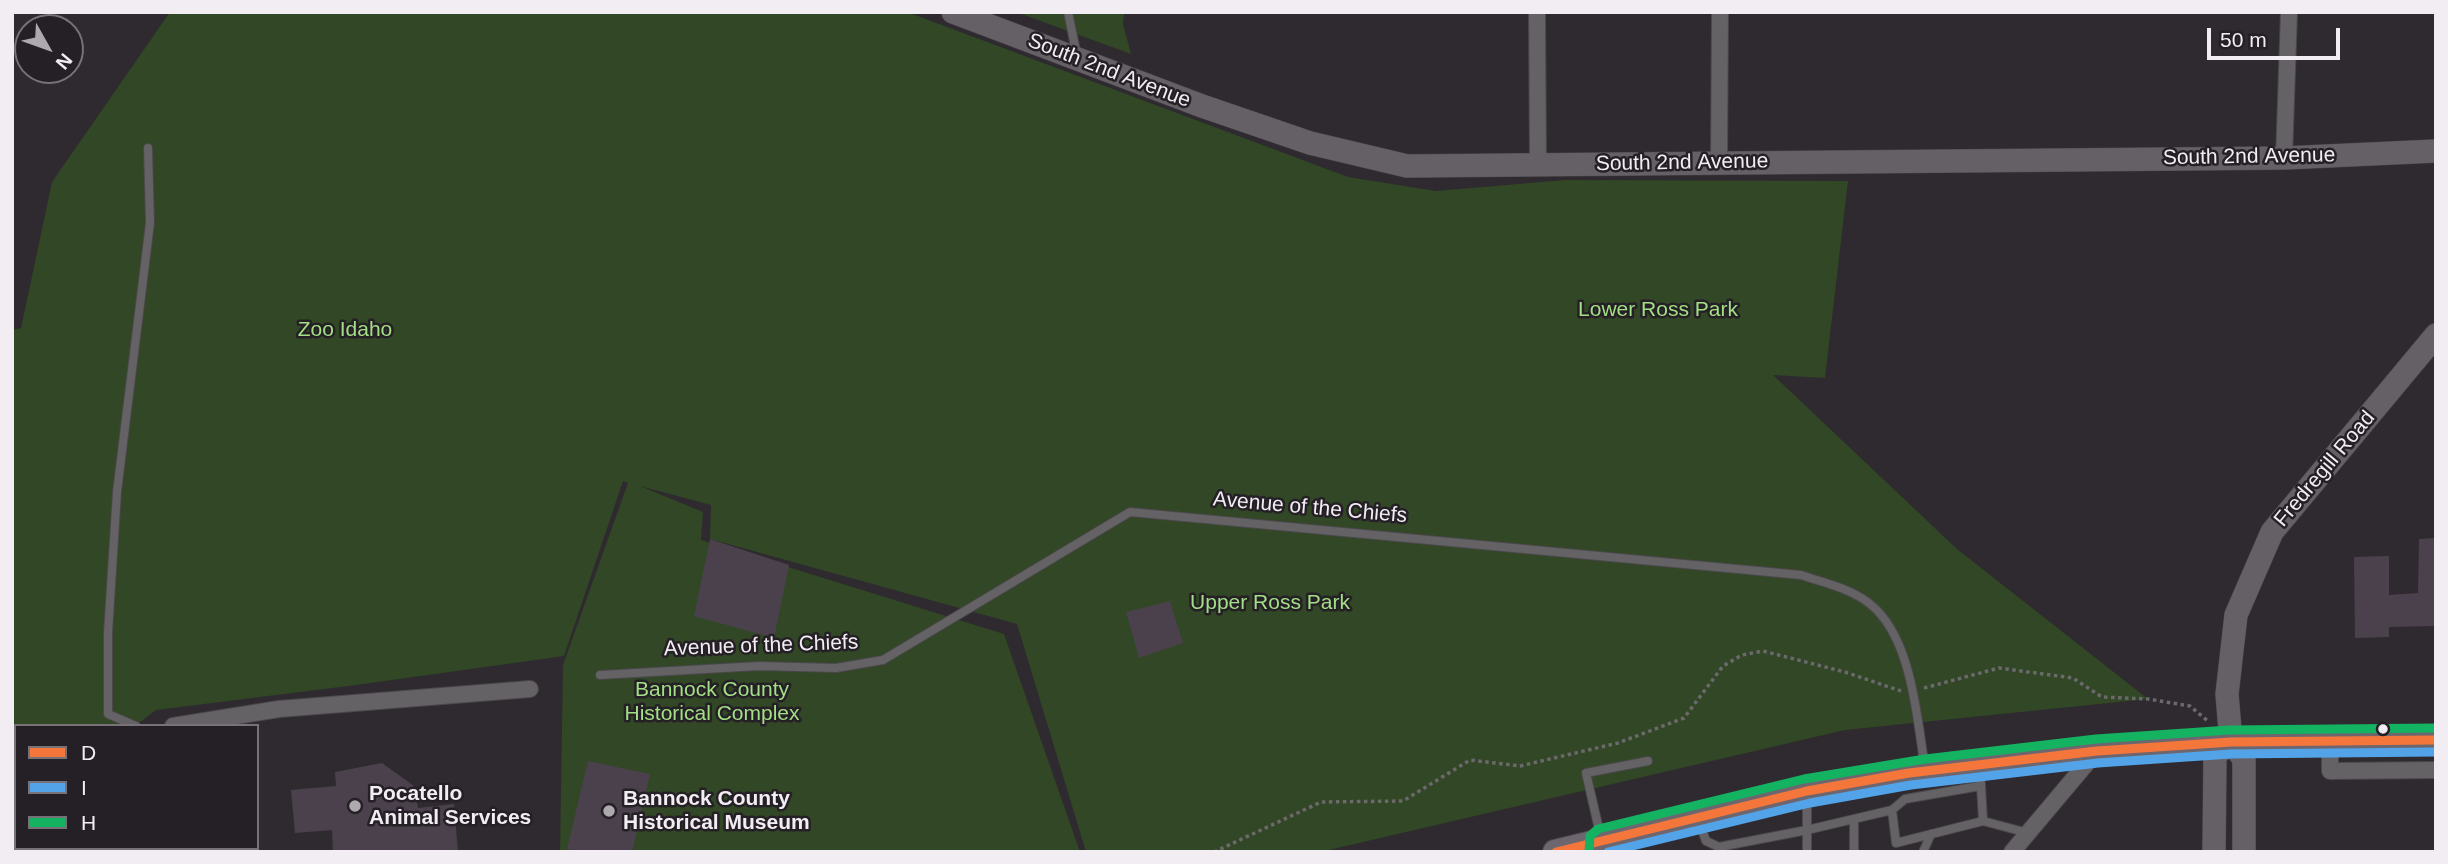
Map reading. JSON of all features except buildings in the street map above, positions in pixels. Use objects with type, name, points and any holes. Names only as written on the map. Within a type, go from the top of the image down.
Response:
[{"type":"main road","points":[[1555,852],[1601,847],[1697,818],[1807,791],[1926,771],[1980,776],[2097,751],[2231,742],[2436,740]]},
{"type":"street","name":"South 2nd Avenue","points":[[954,12],[1202,106],[1310,143],[1407,166],[2284,158],[2436,151]]},
{"type":"street","points":[[1537,12],[1538,164]]},
{"type":"street","points":[[1718,164],[1720,12]]},
{"type":"street","points":[[2284,158],[2289,12]]},
{"type":"street","name":"Fredregill Road","points":[[2244,852],[2244,759],[2231,742],[2227,694],[2236,615],[2272,531],[2433,344]]},
{"type":"street","points":[[185,724],[279,709],[530,689]]},
{"type":"street","points":[[2214,852],[2215,755],[2231,742]]},
{"type":"street","points":[[2330,743],[2330,771],[2436,770]]},
{"type":"street","points":[[2012,852],[2097,751]]},
{"type":"lane","points":[[1068,12],[1078,59]]},
{"type":"lane","points":[[131,724],[108,714],[108,633],[117,492],[150,223],[148,148]]},
{"type":"lane","name":"Avenue of the Chiefs","points":[[600,675],[759,666],[836,668],[883,660],[1129,512],[1801,576],[1841,587],[1869,603],[1885,619],[1899,646],[1913,693],[1926,771]]},
{"type":"lane","points":[[1601,847],[1586,773],[1648,761]]},
{"type":"lane","points":[[1697,818],[1706,841],[1719,848],[1892,810],[1905,799],[1980,776],[1983,821]]},
{"type":"lane","points":[[1807,791],[1807,852]]},
{"type":"lane","points":[[1892,810],[1896,843],[1983,821],[2028,833]]},
{"type":"lane","points":[[1854,819],[1854,852]]},
{"type":"lane","points":[[1923,852],[1931,834]]},
{"type":"path","points":[[1214,852],[1321,802],[1403,801],[1470,760],[1520,766],[1618,743],[1685,718],[1723,666],[1742,655],[1763,651],[1913,693],[1934,684],[1999,668],[2073,678],[2102,698],[2148,699],[2190,706],[2231,742]]},
{"type":"green space","points":[[170,12],[907,12],[1348,177],[1436,191],[1565,180],[1848,181],[1825,378],[1773,375],[1957,549],[2148,699],[1845,730],[1320,852],[1086,852],[1017,624],[710,539],[711,505],[640,486],[703,512],[701,540],[1004,634],[1080,852],[560,852],[563,665],[628,483],[623,481],[564,656],[156,710],[138,724],[14,724],[14,788],[12,330],[21,328],[52,182]]},
{"type":"green space","points":[[1016,12],[1124,12],[1123,24],[1131,54]]},
{"type":"transit line","name":"H","points":[[1589,852],[1590,836],[1598,829],[1804,779],[1925,759],[2096,739],[2230,730],[2436,728]]},
{"type":"transit line","name":"D","points":[[1556,852],[1807,791],[1909,773],[2097,751],[2231,742],[2436,740]]},
{"type":"transit line","name":"I","points":[[1608,852],[1810,803],[1911,785],[2098,763],[2231,754],[2436,752]]},
{"type":"place","name":"Pocatello Animal Services","points":[[355,806]]},
{"type":"place","name":"Bannock County Historical Museum","points":[[609,811]]},
{"type":"park label","name":"Lower Ross Park","points":[[1658,310]]},
{"type":"park label","name":"Zoo Idaho","points":[[345,330]]},
{"type":"park label","name":"Upper Ross Park","points":[[1270,603]]},
{"type":"park label","name":"Bannock County Historical Complex","points":[[712,702]]}]
